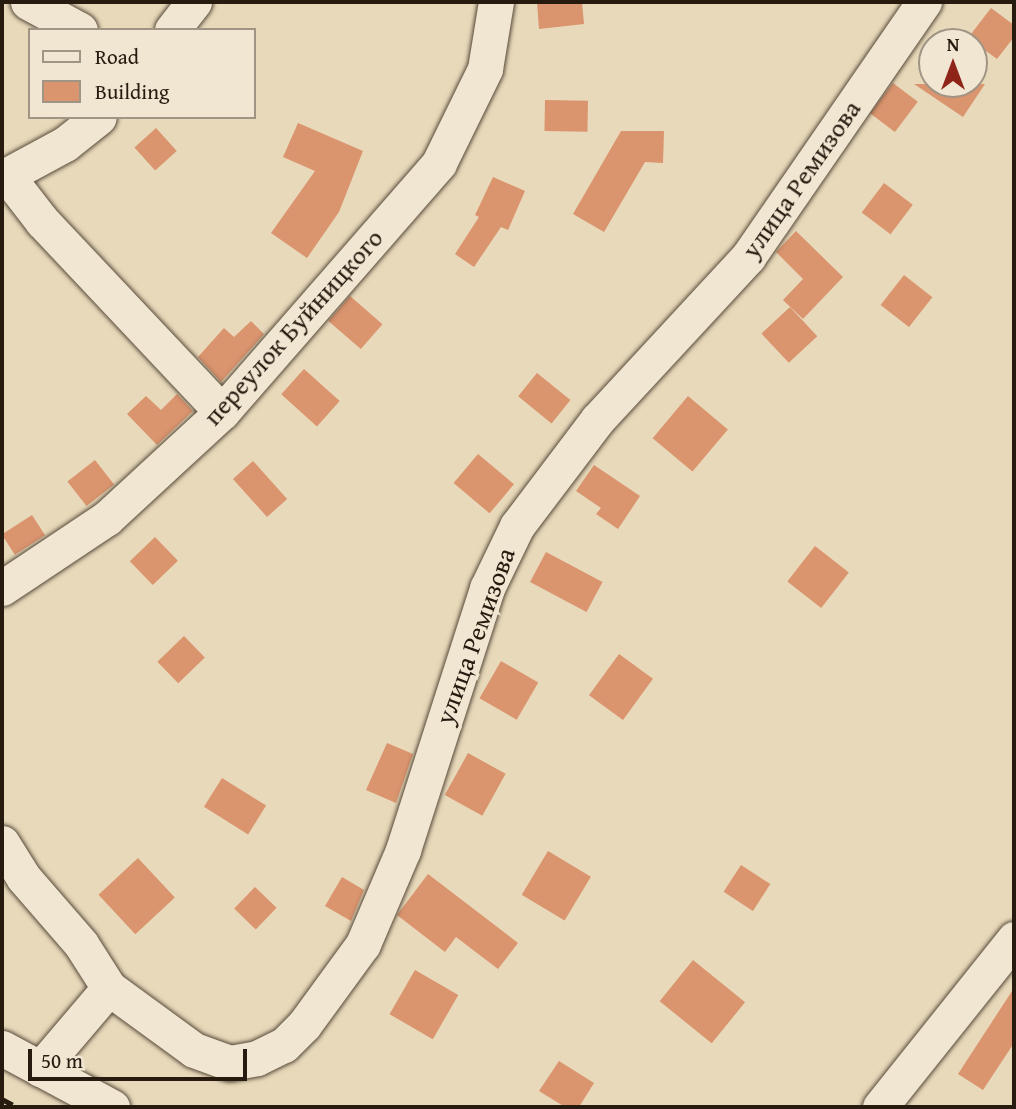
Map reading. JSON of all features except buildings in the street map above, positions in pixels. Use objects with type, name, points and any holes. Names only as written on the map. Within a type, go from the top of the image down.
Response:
[{"type":"street","points":[[28,2],[76,28]]},
{"type":"street","points":[[174,28],[194,2]]},
{"type":"street","name":"переулок Буйницкого","points":[[2,588],[107,518],[222,412],[439,163],[485,69],[496,2]]},
{"type":"street","name":"улица Ремизова","points":[[108,988],[194,1050],[230,1063],[257,1058],[284,1045],[304,1025],[363,944],[388,885],[487,588],[517,526],[598,419],[748,257],[924,2]]},
{"type":"street","points":[[96,119],[5,178],[41,221],[222,412]]},
{"type":"street","points":[[2,843],[23,877],[81,944],[108,988],[40,1069]]},
{"type":"street","points":[[880,1107],[1014,939]]},
{"type":"street","points":[[2,1048],[112,1107]]},
{"type":"railway","points":[[2,1099],[17,1107]]}]
